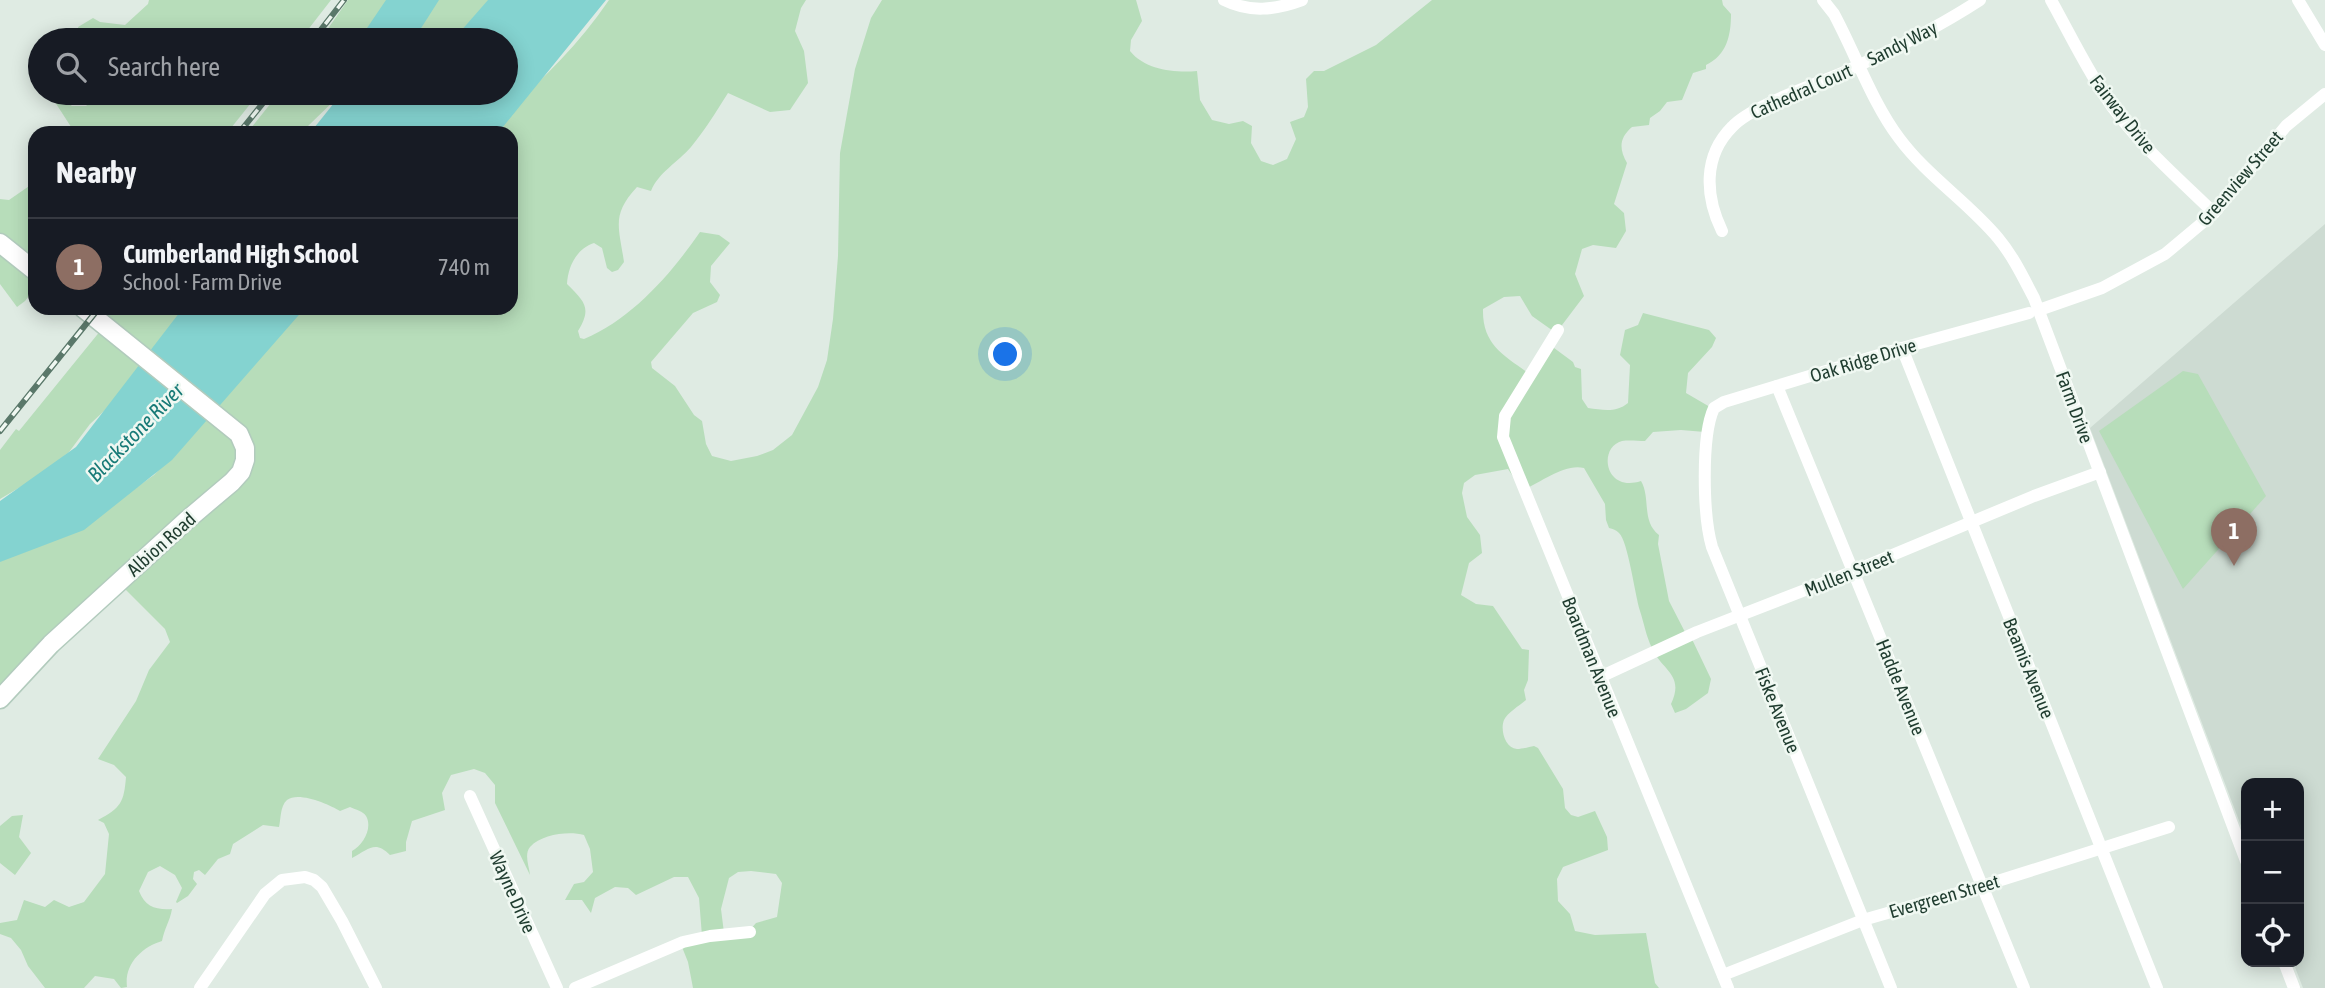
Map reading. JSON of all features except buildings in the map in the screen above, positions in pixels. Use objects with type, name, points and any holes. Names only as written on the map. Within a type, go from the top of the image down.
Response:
[{"type":"street","points":[[1224,0],[1254,10],[1289,5],[1302,0]]},
{"type":"street","name":"Farm Drive","points":[[1823,0],[1834,14],[1900,140],[1920,163],[1996,236],[2020,270],[2034,312],[2100,472],[2241,848]]},
{"type":"street","name":"Sandy Way","points":[[1860,65],[1980,0]]},
{"type":"street","name":"Fairway Drive","points":[[2051,0],[2113,108],[2146,147],[2214,212]]},
{"type":"street","points":[[2298,0],[2325,45]]},
{"type":"street","name":"Cathedral Court","points":[[1722,231],[1710,200],[1710,174],[1716,148],[1731,127],[1751,113],[1860,65]]},
{"type":"street","name":"Greenview Street","points":[[2034,312],[2102,288],[2165,254],[2214,212],[2286,126],[2325,94]]},
{"type":"street","points":[[5,247],[28,265]]},
{"type":"street","name":"Oak Ridge Drive","points":[[1708,423],[1714,408],[1777,386],[2034,312]]},
{"type":"street","name":"Albion Road","points":[[0,699],[51,644],[241,472],[245,460],[243,440],[226,423],[92,315]]},
{"type":"street","name":"Boardman Avenue","points":[[1558,330],[1505,416],[1503,437],[1728,988]]},
{"type":"street","name":"Beamis Avenue","points":[[1902,348],[2157,988]]},
{"type":"street","name":"Hadde Avenue","points":[[1777,386],[2024,988]]},
{"type":"street","name":"Fiske Avenue","points":[[1708,423],[1705,496],[1708,533],[1717,561],[1891,988]]},
{"type":"street","name":"Mullen Street","points":[[1600,677],[1697,632],[2100,472]]},
{"type":"street","name":"Wayne Drive","points":[[471,796],[557,988]]},
{"type":"street","name":"Evergreen Street","points":[[1723,975],[1863,920],[2169,827]]},
{"type":"street","points":[[200,988],[265,894],[282,880],[304,877],[314,880],[322,887],[376,988]]},
{"type":"street","points":[[575,988],[683,942],[750,932]]},
{"type":"street","points":[[2286,967],[2294,988]]},
{"type":"shaded area","points":[[2325,224],[2325,988],[2303,988],[2295,967],[2304,967],[2304,778],[2241,778],[2241,826],[2090,428]]},
{"type":"green space","points":[[149,0],[331,0],[309,28],[78,28],[93,18],[100,22],[125,25]]},
{"type":"green space","points":[[348,0],[394,0],[375,28],[328,28]]},
{"type":"green space","points":[[437,0],[490,0],[465,28],[421,28]]},
{"type":"green space","points":[[609,0],[806,0],[795,31],[804,51],[808,83],[790,110],[770,112],[728,93],[696,141],[663,173],[651,191],[637,187],[623,206],[619,230],[624,262],[618,270],[612,272],[607,268],[602,248],[594,243],[578,254],[571,265],[567,284],[584,306],[585,316],[578,331],[580,338],[584,339],[618,320],[649,294],[700,232],[719,235],[730,243],[711,266],[710,282],[720,295],[717,302],[693,313],[651,362],[652,368],[675,386],[694,415],[702,421],[706,444],[712,456],[731,461],[773,450],[792,435],[818,387],[827,360],[838,256],[840,153],[855,69],[871,18],[882,0],[1136,0],[1142,21],[1131,40],[1130,51],[1144,62],[1161,69],[1197,71],[1200,100],[1212,120],[1229,124],[1243,121],[1252,126],[1251,143],[1261,161],[1273,165],[1287,159],[1296,139],[1290,122],[1304,117],[1308,107],[1306,79],[1314,71],[1324,71],[1376,45],[1432,0],[1722,0],[1731,14],[1729,37],[1719,56],[1706,65],[1706,69],[1693,73],[1682,100],[1667,102],[1650,118],[1649,125],[1632,127],[1625,135],[1622,148],[1627,163],[1614,204],[1624,213],[1626,231],[1616,248],[1593,245],[1582,249],[1575,274],[1584,296],[1556,333],[1532,316],[1520,296],[1504,297],[1483,309],[1490,340],[1528,373],[1550,345],[1581,369],[1582,399],[1588,408],[1614,410],[1628,403],[1630,365],[1620,355],[1625,330],[1638,325],[1643,313],[1709,330],[1716,338],[1712,347],[1688,373],[1686,393],[1710,407],[1705,432],[1653,432],[1645,441],[1622,441],[1614,445],[1608,459],[1612,475],[1619,481],[1641,481],[1644,488],[1650,523],[1659,535],[1658,544],[1669,601],[1686,634],[1690,635],[1711,679],[1708,693],[1686,709],[1675,713],[1671,704],[1675,694],[1674,679],[1656,656],[1648,639],[1625,546],[1619,533],[1609,528],[1605,504],[1584,468],[1569,468],[1522,490],[1508,469],[1475,475],[1464,483],[1462,493],[1467,517],[1480,535],[1482,553],[1469,563],[1461,595],[1476,604],[1493,606],[1522,649],[1529,650],[1528,680],[1524,690],[1526,700],[1504,720],[1504,738],[1513,748],[1538,748],[1563,789],[1565,808],[1571,815],[1578,817],[1595,811],[1607,837],[1608,850],[1563,867],[1557,879],[1558,901],[1570,914],[1575,931],[1595,935],[1646,933],[1655,983],[1659,988],[693,988],[688,962],[680,942],[702,936],[699,898],[688,877],[674,877],[636,895],[628,888],[615,887],[595,898],[591,913],[582,900],[565,900],[574,884],[584,882],[593,872],[590,849],[584,835],[556,835],[535,843],[527,853],[530,875],[495,803],[495,785],[485,773],[474,769],[451,775],[442,793],[445,810],[412,821],[406,851],[390,855],[376,847],[352,858],[352,851],[368,831],[368,821],[361,812],[350,807],[340,811],[306,798],[287,800],[282,809],[279,827],[263,825],[233,844],[230,854],[218,859],[205,875],[199,870],[194,872],[193,879],[197,884],[188,896],[177,903],[182,888],[175,875],[160,866],[148,872],[139,891],[144,901],[161,909],[172,909],[162,941],[141,952],[131,964],[127,987],[121,988],[114,979],[95,976],[84,988],[45,988],[11,938],[0,934],[0,923],[17,920],[24,900],[45,907],[54,900],[69,907],[84,902],[105,874],[109,834],[104,823],[98,820],[112,812],[120,803],[126,777],[114,765],[98,759],[136,701],[149,670],[170,642],[165,629],[119,583],[0,694],[0,556],[78,529],[154,475],[190,437],[286,315],[518,315],[518,126],[488,126],[514,105],[518,105],[518,101],[580,38]],"holes":[[[751,871],[776,874],[782,883],[777,917],[756,923],[749,931],[724,933],[721,909],[729,878],[738,872]]]},
{"type":"green space","points":[[57,105],[249,105],[233,126],[70,126]]},
{"type":"green space","points":[[269,105],[330,105],[308,126],[253,126]]},
{"type":"green space","points":[[28,187],[28,297],[17,307],[0,284],[0,199],[9,200]]},
{"type":"green space","points":[[105,315],[182,315],[116,400],[90,424],[69,452],[39,476],[0,499],[0,450],[16,429],[19,431],[101,330]]},
{"type":"green space","points":[[2183,371],[2198,374],[2266,496],[2183,589],[2099,431]]},
{"type":"green space","points":[[23,815],[19,837],[31,853],[15,875],[0,863],[0,826],[12,816]]},
{"type":"water","points":[[386,0],[439,0],[421,28],[367,28]]},
{"type":"water","points":[[488,0],[606,0],[504,126],[316,126],[332,105],[518,105],[518,28],[464,28]]},
{"type":"water","name":"Blackstone River","points":[[178,315],[299,315],[172,460],[84,530],[0,562],[0,501],[76,447]]},
{"type":"railway","points":[[322,28],[344,0]]},
{"type":"railway","points":[[245,126],[261,105]]},
{"type":"railway","points":[[0,431],[93,315]]},
{"type":"place","name":"Cumberland High School","points":[[2234,566]]}]
